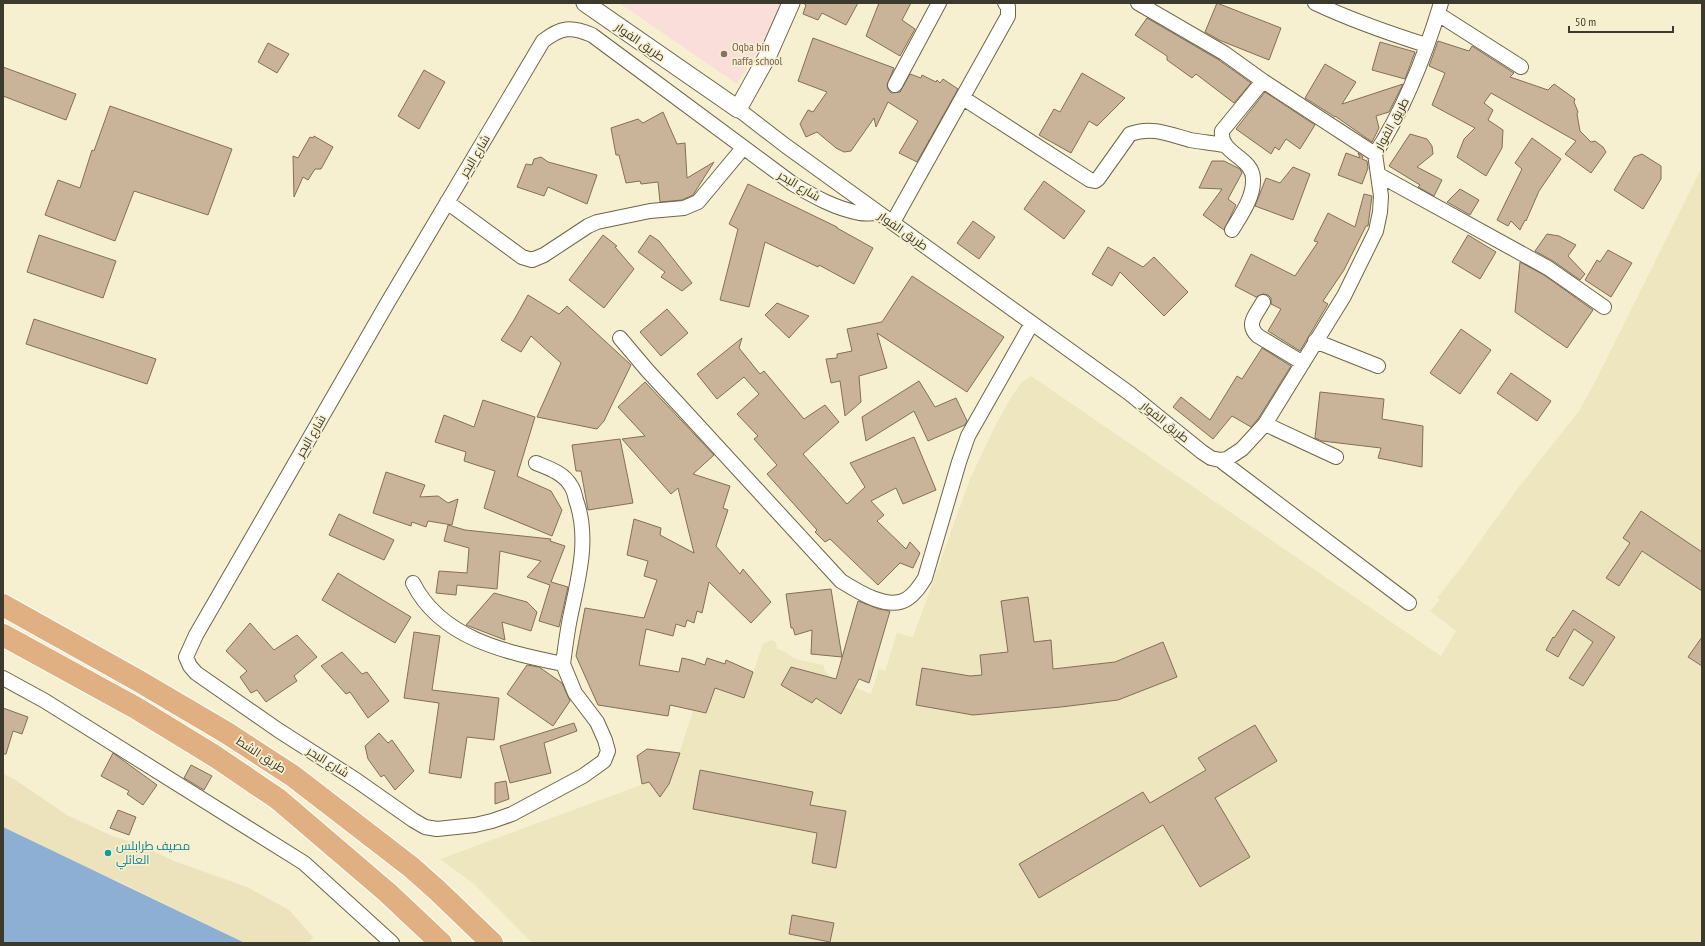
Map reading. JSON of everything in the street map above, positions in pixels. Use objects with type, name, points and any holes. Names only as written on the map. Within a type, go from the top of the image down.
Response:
[{"type":"highway","name":"طريق الشط","points":[[3,605],[137,680],[293,776],[411,867],[492,943]]},
{"type":"highway","points":[[3,635],[136,708],[216,757],[278,799],[388,893],[441,943]]},
{"type":"street","name":"طريق الفوار","points":[[585,3],[738,109],[1129,394],[1202,452],[1211,458],[1220,460],[1227,459],[1242,449],[1265,424],[1344,296],[1376,231],[1380,212],[1381,196],[1375,154],[1390,131],[1407,95],[1440,8]]},
{"type":"street","points":[[738,109],[768,56],[791,3]]},
{"type":"street","points":[[895,85],[939,3]]},
{"type":"street","points":[[892,222],[1008,16],[1008,7],[1005,3]]},
{"type":"street","points":[[1138,3],[1224,53],[1263,81],[1375,154]]},
{"type":"street","points":[[1315,3],[1377,29],[1426,45]]},
{"type":"street","points":[[1440,8],[1521,67]]},
{"type":"street","name":"شارع البحر","points":[[563,664],[576,693],[597,722],[605,740],[608,751],[604,761],[583,776],[512,814],[486,823],[452,829],[437,829],[425,827],[413,820],[356,780],[278,730],[196,673],[186,658],[204,621],[384,308],[543,41],[554,33],[566,29],[579,30],[592,35],[793,184],[838,207],[860,213],[879,213]]},
{"type":"street","points":[[1232,230],[1246,206],[1254,180],[1252,173],[1245,163],[1224,145],[1221,138],[1222,131],[1263,81]]},
{"type":"street","points":[[963,98],[1090,180],[1095,181],[1098,179],[1130,134],[1138,131],[1161,131],[1189,139],[1224,145]]},
{"type":"street","points":[[447,202],[522,256],[532,260],[544,255],[588,226],[597,222],[650,211],[684,208],[698,202],[743,148]]},
{"type":"street","points":[[1379,175],[1548,268],[1604,307]]},
{"type":"street","points":[[1263,302],[1250,326],[1252,331],[1303,363]]},
{"type":"street","points":[[620,338],[647,370],[841,581],[879,601],[894,603],[906,600],[916,592],[925,578],[968,436],[1032,323]]},
{"type":"street","points":[[1315,341],[1378,366]]},
{"type":"street","points":[[1265,424],[1336,457]]},
{"type":"street","name":"طريق الفوار","points":[[1220,460],[1409,603]]},
{"type":"street","points":[[413,582],[418,593],[430,608],[462,633],[497,648],[563,664],[570,618],[579,582],[583,546],[583,526],[579,507],[571,485],[559,473],[536,463]]},
{"type":"street","points":[[3,678],[45,701],[304,863],[392,943]]},
{"type":"shaded area","name":"Oqba bin naffa school","points":[[619,3],[783,3],[775,24],[737,84]]},
{"type":"shaded area","points":[[1702,167],[1702,943],[532,943],[474,884],[440,859],[649,782],[660,797],[669,784],[693,711],[706,713],[715,688],[744,698],[763,644],[771,640],[776,642],[777,649],[786,652],[790,656],[799,660],[824,665],[824,670],[832,678],[871,694],[879,669],[885,671],[897,633],[913,637],[970,479],[996,424],[1012,396],[1021,383],[1031,376],[1441,656],[1456,631],[1430,611],[1440,600],[1437,598],[1463,565],[1518,488],[1579,411],[1594,384]]},
{"type":"sand","name":"مصيف طرابلس العائلي","points":[[3,774],[14,779],[67,815],[110,835],[143,846],[174,861],[247,887],[289,910],[313,937],[309,943],[245,943],[122,883],[3,832]]},
{"type":"water","points":[[3,827],[245,943],[3,943]]},
{"type":"building","points":[[803,3],[858,3],[846,25],[822,13],[818,20],[803,14],[806,5]]},
{"type":"building","points":[[879,3],[911,3],[902,20],[915,29],[900,56],[866,36]]},
{"type":"building","points":[[1217,3],[1281,28],[1269,60],[1219,40],[1205,32]]},
{"type":"building","points":[[1147,18],[1219,60],[1251,83],[1234,103],[1196,74],[1192,78],[1167,60],[1167,56],[1135,35]]},
{"type":"building","points":[[813,38],[894,68],[887,85],[891,93],[900,92],[910,74],[921,78],[922,75],[936,82],[937,80],[940,83],[943,79],[958,89],[917,162],[899,153],[918,121],[888,102],[876,127],[874,118],[851,151],[844,152],[836,148],[817,132],[806,137],[800,124],[808,110],[813,112],[827,92],[798,81]]},
{"type":"building","points":[[1438,41],[1469,51],[1472,46],[1514,73],[1510,77],[1548,90],[1554,84],[1575,99],[1574,102],[1578,112],[1577,114],[1580,131],[1591,142],[1595,141],[1603,147],[1606,152],[1591,173],[1565,154],[1576,141],[1491,93],[1484,103],[1493,110],[1488,120],[1503,130],[1502,148],[1486,176],[1457,157],[1464,139],[1475,128],[1432,105],[1445,73],[1429,66]]},
{"type":"building","points":[[1380,42],[1415,52],[1405,79],[1372,70]]},
{"type":"building","points":[[268,43],[289,54],[277,73],[258,62]]},
{"type":"building","points":[[1325,64],[1356,82],[1342,104],[1403,84],[1389,112],[1376,116],[1379,128],[1372,142],[1335,116],[1305,98]]},
{"type":"building","points":[[3,67],[76,94],[66,120],[3,96]]},
{"type":"building","points":[[424,70],[445,82],[419,129],[398,116]]},
{"type":"building","points":[[1082,73],[1125,98],[1097,126],[1089,121],[1071,153],[1039,135],[1054,109],[1060,112]]},
{"type":"building","points":[[1265,92],[1315,125],[1300,149],[1286,139],[1279,150],[1275,147],[1271,154],[1236,129]]},
{"type":"building","points":[[110,106],[232,149],[208,215],[134,191],[115,241],[45,215],[58,180],[80,188],[92,150],[94,151]]},
{"type":"building","points":[[663,112],[677,144],[685,143],[687,178],[714,162],[693,195],[682,200],[660,202],[658,182],[641,184],[640,181],[626,183],[619,155],[616,155],[611,128],[638,119],[643,123]]},
{"type":"building","points":[[1410,134],[1427,139],[1432,146],[1433,154],[1417,167],[1442,180],[1434,196],[1418,187],[1420,185],[1389,166]]},
{"type":"building","points":[[314,136],[333,147],[321,169],[315,169],[308,180],[303,177],[294,197],[293,156],[298,158],[310,137],[313,138]]},
{"type":"building","points":[[1532,138],[1561,159],[1539,191],[1526,221],[1525,220],[1520,230],[1511,221],[1508,226],[1497,220],[1522,169],[1515,163]]},
{"type":"building","points":[[1346,153],[1360,158],[1358,153],[1363,157],[1362,159],[1367,161],[1368,168],[1362,184],[1338,175]]},
{"type":"building","points":[[1642,154],[1661,166],[1661,179],[1643,209],[1614,190],[1634,157]]},
{"type":"building","points":[[541,157],[548,162],[597,175],[587,204],[548,187],[544,196],[517,187],[526,164],[532,165],[534,159]]},
{"type":"building","points":[[1212,161],[1224,161],[1240,169],[1242,173],[1228,199],[1236,205],[1224,230],[1203,215],[1222,189],[1199,188]]},
{"type":"building","points":[[1293,167],[1310,174],[1293,220],[1255,206],[1266,178],[1280,183]]},
{"type":"building","points":[[1044,181],[1085,211],[1064,239],[1024,209]]},
{"type":"building","points":[[748,184],[837,227],[873,248],[854,284],[819,265],[818,267],[765,242],[749,307],[720,300],[738,229],[729,224]]},
{"type":"building","points":[[1460,189],[1479,200],[1470,215],[1447,202]]},
{"type":"building","points":[[1364,194],[1372,196],[1368,226],[1366,226],[1344,270],[1323,301],[1328,304],[1300,351],[1268,331],[1281,309],[1271,304],[1271,298],[1268,295],[1263,294],[1256,297],[1235,286],[1251,254],[1295,276],[1318,242],[1314,241],[1328,213],[1355,227]]},
{"type":"building","points":[[973,221],[995,237],[979,259],[957,243]]},
{"type":"building","points":[[1547,234],[1559,236],[1576,245],[1568,256],[1585,274],[1580,280],[1553,261],[1535,251]]},
{"type":"building","points":[[39,235],[116,261],[103,298],[27,272]]},
{"type":"building","points":[[603,235],[617,246],[615,247],[634,269],[604,308],[569,280]]},
{"type":"building","points":[[650,235],[659,241],[692,283],[682,291],[661,277],[665,272],[638,252]]},
{"type":"building","points":[[1468,235],[1496,252],[1480,279],[1452,262]]},
{"type":"building","points":[[1108,247],[1143,267],[1154,257],[1188,292],[1164,316],[1120,272],[1112,286],[1092,274]]},
{"type":"building","points":[[1608,250],[1632,263],[1611,297],[1585,280],[1597,260],[1600,262]]},
{"type":"building","points":[[1520,262],[1544,275],[1593,310],[1567,348],[1515,312]]},
{"type":"building","points":[[912,276],[1004,337],[967,392],[877,333],[887,368],[859,376],[861,402],[845,416],[840,381],[831,383],[826,359],[837,358],[837,354],[852,351],[847,329],[882,322]]},
{"type":"building","points":[[528,295],[559,314],[567,306],[631,365],[604,421],[597,429],[537,417],[561,363],[531,336],[521,352],[501,340]]},
{"type":"building","points":[[777,303],[809,316],[789,338],[765,315]]},
{"type":"building","points":[[667,309],[688,333],[661,356],[640,332]]},
{"type":"building","points":[[34,319],[156,359],[147,384],[26,344]]},
{"type":"building","points":[[1461,329],[1491,350],[1460,394],[1430,373]]},
{"type":"building","points":[[742,338],[739,348],[760,374],[764,371],[804,419],[825,405],[839,422],[803,454],[847,504],[865,487],[850,463],[914,437],[936,490],[903,504],[896,488],[871,501],[884,515],[877,521],[906,549],[910,542],[920,553],[913,568],[900,563],[878,585],[830,539],[825,542],[815,532],[817,530],[767,474],[777,465],[754,439],[758,436],[737,414],[759,394],[744,377],[717,399],[697,374]]},
{"type":"building","points":[[1262,348],[1291,366],[1258,419],[1251,427],[1232,416],[1213,439],[1173,407],[1181,397],[1210,420],[1237,376],[1242,379]]},
{"type":"building","points":[[1511,373],[1551,401],[1537,421],[1497,393]]},
{"type":"building","points":[[919,381],[935,407],[956,398],[967,421],[965,425],[928,441],[914,411],[866,441],[862,417]]},
{"type":"building","points":[[645,382],[714,455],[693,474],[730,486],[723,508],[728,510],[716,546],[740,574],[743,569],[771,602],[751,623],[709,582],[702,613],[697,611],[694,623],[687,620],[685,627],[676,624],[673,636],[646,629],[639,665],[679,672],[682,658],[705,665],[707,658],[725,664],[726,660],[753,672],[744,698],[715,688],[706,713],[670,705],[668,716],[598,705],[576,656],[585,608],[644,618],[657,580],[644,576],[648,561],[627,555],[634,519],[661,528],[660,535],[694,553],[678,488],[671,494],[622,439],[645,436],[618,407]]},
{"type":"building","points":[[1320,392],[1384,399],[1382,419],[1423,426],[1422,467],[1378,458],[1381,448],[1322,441],[1315,438]]},
{"type":"building","points":[[483,400],[535,417],[517,476],[551,491],[562,510],[552,536],[484,508],[495,471],[464,461],[466,452],[435,442],[444,415],[474,427]]},
{"type":"building","points":[[620,439],[633,503],[588,510],[581,471],[576,471],[572,445]]},
{"type":"building","points":[[386,472],[425,485],[420,497],[438,496],[448,503],[458,499],[452,525],[428,521],[426,527],[412,522],[411,526],[373,513]]},
{"type":"building","points":[[1641,511],[1702,552],[1702,591],[1642,551],[1619,586],[1606,578],[1630,543],[1623,538]]},
{"type":"building","points":[[339,514],[394,540],[384,560],[329,535]]},
{"type":"building","points":[[448,525],[465,530],[551,539],[550,541],[565,546],[551,582],[568,587],[559,627],[539,621],[550,585],[527,577],[541,561],[500,551],[497,589],[457,585],[456,595],[436,593],[439,571],[467,573],[469,548],[444,541]]},
{"type":"building","points":[[338,573],[411,617],[395,643],[322,600]]},
{"type":"building","points":[[831,589],[842,657],[811,654],[812,630],[795,635],[793,628],[791,628],[786,594]]},
{"type":"building","points":[[494,593],[527,602],[537,612],[531,631],[502,622],[505,640],[466,625]]},
{"type":"building","points":[[1028,597],[1034,642],[1051,640],[1053,669],[1115,662],[1163,642],[1177,677],[1118,700],[1061,707],[973,715],[916,705],[922,668],[970,676],[982,675],[980,655],[1008,652],[1001,601]]},
{"type":"building","points":[[858,601],[879,609],[890,611],[869,683],[859,679],[841,714],[816,698],[812,703],[781,685],[791,667],[836,679]]},
{"type":"building","points":[[1573,610],[1615,637],[1583,686],[1569,678],[1593,642],[1574,629],[1558,657],[1546,650],[1553,637],[1554,638]]},
{"type":"building","points":[[250,623],[274,650],[297,635],[317,657],[294,676],[297,681],[266,702],[257,690],[251,693],[240,677],[247,671],[226,651]]},
{"type":"building","points":[[414,632],[440,636],[432,690],[499,698],[494,740],[467,737],[461,778],[429,773],[439,703],[404,698]]},
{"type":"building","points":[[1702,637],[1702,666],[1688,657]]},
{"type":"building","points":[[342,652],[362,674],[367,672],[389,701],[368,718],[350,692],[346,694],[321,666]]},
{"type":"building","points":[[527,665],[539,667],[562,683],[570,701],[553,726],[507,694]]},
{"type":"building","points":[[3,708],[28,717],[22,734],[13,731],[6,754],[3,754]]},
{"type":"building","points":[[574,723],[577,731],[544,743],[551,773],[510,783],[500,746]]},
{"type":"building","points":[[1255,725],[1277,761],[1215,798],[1250,857],[1200,887],[1163,825],[1039,898],[1019,864],[1143,792],[1150,803],[1206,770],[1198,758]]},
{"type":"building","points":[[379,733],[388,743],[392,740],[414,771],[395,790],[384,775],[381,777],[368,759],[365,746]]},
{"type":"building","points":[[647,749],[680,753],[669,784],[660,797],[649,782],[642,784],[637,756]]},
{"type":"building","points":[[113,753],[157,785],[143,805],[127,794],[129,791],[101,776]]},
{"type":"building","points":[[191,765],[212,776],[204,790],[184,778]]},
{"type":"building","points":[[700,770],[813,792],[810,805],[846,811],[836,868],[812,863],[817,833],[693,809]]},
{"type":"building","points":[[506,781],[509,799],[495,804],[495,783]]},
{"type":"building","points":[[118,810],[136,817],[129,835],[110,828]]},
{"type":"building","points":[[792,915],[834,923],[830,942],[789,934]]},
{"type":"place","name":"Oqba bin naffa school","points":[[724,54]]},
{"type":"place","name":"مصيف طرابلس العائلي","points":[[108,853]]}]
